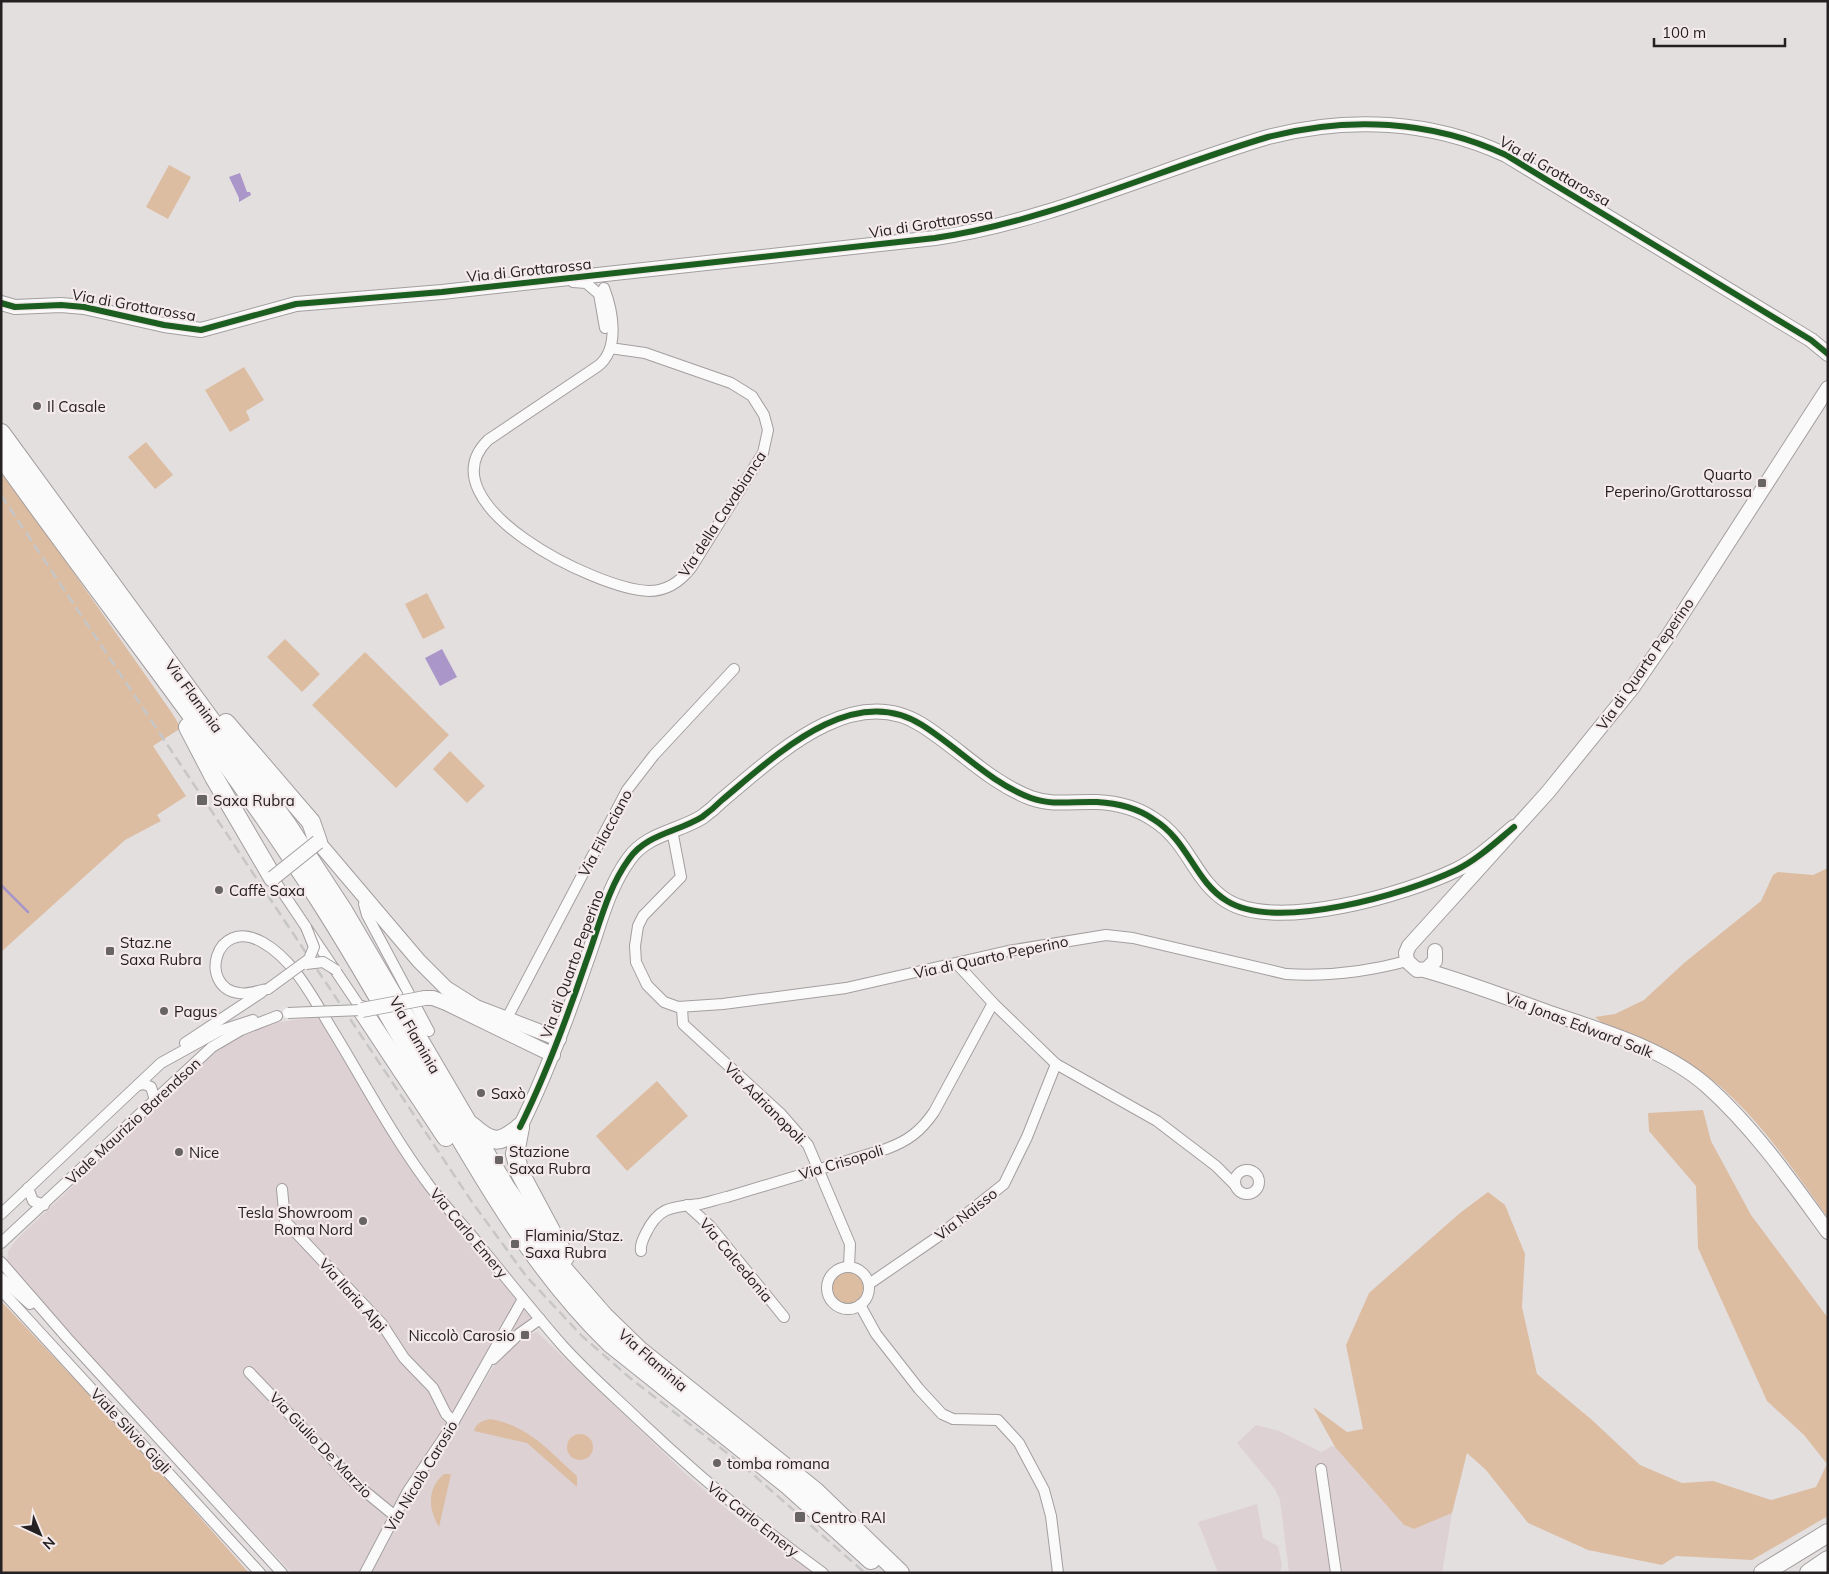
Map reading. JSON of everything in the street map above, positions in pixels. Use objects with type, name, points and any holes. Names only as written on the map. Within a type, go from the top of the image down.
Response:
[{"type":"highway","name":"Via Flaminia","points":[[1,433],[179,675],[322,877],[462,1116],[506,1188],[541,1240],[604,1316],[659,1367],[815,1491],[900,1573]]},
{"type":"highway","name":"Via Flaminia","points":[[1,456],[283,844],[321,902],[504,1212],[543,1267],[586,1318],[611,1344],[789,1486],[839,1530],[883,1573]]},
{"type":"highway","points":[[160,674],[214,777],[273,878]]},
{"type":"highway","points":[[179,675],[253,752],[304,813],[314,828],[318,842]]},
{"type":"highway","points":[[362,1010],[462,1159],[504,1212]]},
{"type":"highway","points":[[462,1116],[480,1133],[495,1140],[506,1138],[520,1127]]},
{"type":"highway","points":[[520,1127],[516,1154],[522,1179],[578,1280],[604,1316]]},
{"type":"highway","points":[[1763,1573],[1828,1533]]},
{"type":"highway","points":[[1777,1573],[1828,1537]]},
{"type":"highway","points":[[1809,1573],[1828,1560]]},
{"type":"street","name":"Via di Grottarossa","points":[[1,303],[15,307],[61,305],[84,307],[164,325],[201,330],[296,304],[535,282],[603,281],[956,235],[1001,225],[1054,209],[1268,137],[1328,126],[1388,125],[1443,133],[1474,142],[1506,155],[1811,340],[1828,354]]},
{"type":"street","points":[[603,281],[602,301],[606,338],[610,348]]},
{"type":"street","points":[[603,281],[610,309],[613,337],[610,348]]},
{"type":"street","points":[[535,282],[548,284],[586,282],[597,291],[602,301]]},
{"type":"street","points":[[1811,340],[1828,339]]},
{"type":"street","name":"Via della Cavabianca","points":[[610,348],[645,353],[744,388],[758,404],[768,430],[763,453],[691,568],[676,584],[663,589],[644,590],[604,579],[575,569],[542,551],[486,506],[474,480],[473,472],[477,454],[488,440],[598,366],[608,356],[610,348]]},
{"type":"street","name":"Via di Quarto Peperino","points":[[1411,944],[1588,745],[1633,687],[1828,389]]},
{"type":"street","name":"Via Filacciano","points":[[507,1018],[627,790],[654,755],[734,669]]},
{"type":"street","name":"Via di Quarto Peperino","points":[[520,1127],[553,1055],[604,906],[625,864],[640,846],[702,817],[773,758],[823,726],[852,713],[882,710],[900,714],[923,726],[1004,786],[1030,798],[1044,802],[1096,802],[1118,805],[1152,818],[1181,843],[1206,883],[1227,901],[1240,907],[1267,913],[1310,909],[1379,898],[1426,882]]},
{"type":"street","points":[[1426,882],[1469,863],[1514,828]]},
{"type":"street","points":[[672,830],[681,875],[676,883],[644,916],[636,936],[635,954],[639,970],[652,991],[668,1004],[682,1008]]},
{"type":"street","points":[[362,1010],[273,878],[318,842],[418,961],[446,988],[476,1007],[559,1039]]},
{"type":"street","points":[[1447,874],[1468,881]]},
{"type":"street","points":[[1426,882],[1445,885],[1458,893]]},
{"type":"street","points":[[366,900],[364,904],[367,915],[429,1032]]},
{"type":"street","points":[[1434,948],[1422,941],[1411,944],[1406,953],[1407,961],[1414,969],[1424,970],[1434,963],[1434,948],[1430,935],[1436,917]]},
{"type":"street","points":[[306,927],[314,947],[306,964]]},
{"type":"street","name":"Via di Quarto Peperino","points":[[682,1008],[846,988],[1008,951],[1106,935],[1159,943],[1286,974],[1311,976],[1353,973],[1407,961]]},
{"type":"street","name":"Via Carlo Emery","points":[[268,989],[239,993],[223,985],[216,973],[216,958],[226,942],[241,937],[255,939],[271,948],[286,962],[313,999],[394,1133],[435,1194],[582,1367],[704,1480],[751,1520],[823,1573]]},
{"type":"street","name":"Via Jonas Edward Salk","points":[[1434,948],[1449,970],[1464,981]]},
{"type":"street","points":[[161,1063],[190,1039],[306,964],[323,962],[336,970]]},
{"type":"street","points":[[957,964],[993,1003],[1056,1064],[1158,1121],[1225,1175],[1236,1181]]},
{"type":"street","name":"Via Jonas Edward Salk","points":[[1424,970],[1464,981],[1605,1032],[1665,1058],[1706,1085],[1754,1134],[1782,1168],[1828,1232]]},
{"type":"street","name":"Viale Maurizio Barendson","points":[[1,1243],[220,1041],[246,1027],[277,1016],[288,1013],[362,1010],[433,998],[446,1002],[553,1055]]},
{"type":"street","name":"Via Crisopoli","points":[[641,1252],[642,1243],[657,1215],[670,1208],[703,1203],[897,1145],[920,1130],[934,1112],[993,1003]]},
{"type":"street","name":"Via Adrianopoli","points":[[682,1008],[683,1024],[781,1114],[808,1145],[820,1169],[850,1244],[849,1266]]},
{"type":"street","name":"Viale Maurizio Barendson","points":[[1,1214],[161,1063],[227,1027],[277,1016]]},
{"type":"street","name":"Via Naisso","points":[[869,1284],[942,1234],[1004,1184],[1023,1146],[1056,1064]]},
{"type":"street","points":[[138,1085],[151,1087],[155,1100]]},
{"type":"street","points":[[28,1188],[33,1201],[44,1205]]},
{"type":"street","name":"Via Ilaria Alpi","points":[[282,1188],[285,1221],[382,1324],[404,1358],[433,1388],[446,1414],[454,1422]]},
{"type":"street","name":"Via Calcedonia","points":[[687,1205],[710,1226],[784,1317]]},
{"type":"street","points":[[1,1262],[68,1339]]},
{"type":"street","points":[[849,1266],[862,1272],[869,1284],[867,1296],[860,1305],[848,1309],[832,1302],[828,1296],[827,1284],[832,1273],[837,1269],[849,1266]]},
{"type":"street","points":[[1,1278],[68,1339]]},
{"type":"street","name":"Viale Silvio Gigli","points":[[1,1290],[260,1573]]},
{"type":"street","name":"Via Nicolò Carosio","points":[[365,1573],[408,1491],[454,1422],[523,1298]]},
{"type":"street","points":[[860,1305],[876,1334],[919,1390],[942,1414],[953,1419],[998,1420],[1020,1443],[1047,1498],[1058,1573]]},
{"type":"street","name":"Via Nicolò Carosio","points":[[477,1380],[505,1346],[540,1319]]},
{"type":"street","name":"Viale Silvio Gigli","points":[[68,1339],[282,1573]]},
{"type":"street","name":"Via Giulio De Marzio","points":[[249,1372],[356,1484],[395,1516]]},
{"type":"street","points":[[1321,1469],[1336,1573]]},
{"type":"shaded area","points":[[169,165],[191,177],[168,219],[146,207]]},
{"type":"shaded area","points":[[240,173],[247,192],[250,192],[251,195],[239,202],[229,177]]},
{"type":"shaded area","points":[[244,367],[264,400],[246,411],[250,420],[230,432],[205,390]]},
{"type":"shaded area","points":[[146,442],[173,475],[155,489],[128,457]]},
{"type":"shaded area","points":[[1,469],[181,728],[153,746],[186,796],[157,815],[161,821],[125,840],[1,952]]},
{"type":"shaded area","points":[[427,593],[445,628],[423,639],[405,604]]},
{"type":"shaded area","points":[[285,639],[320,674],[302,692],[267,657]]},
{"type":"shaded area","points":[[442,649],[457,677],[440,686],[425,658]]},
{"type":"shaded area","points":[[365,652],[449,735],[396,788],[312,705]]},
{"type":"shaded area","points":[[450,751],[485,786],[467,803],[433,769]]},
{"type":"shaded area","points":[[1828,868],[1828,1218],[1757,1123],[1715,1082],[1665,1050],[1602,1023],[1595,1017],[1615,1014],[1644,1000],[1684,963],[1761,901],[1773,875],[1778,872],[1813,875]]},
{"type":"shaded area","points":[[318,1017],[428,1195],[450,1218],[533,1320],[476,1376],[393,1509],[358,1573],[292,1573],[129,1399],[7,1262],[8,1251],[18,1238],[218,1049],[264,1024]]},
{"type":"shaded area","points":[[657,1081],[688,1116],[627,1171],[596,1136]]},
{"type":"shaded area","points":[[1703,1110],[1711,1141],[1751,1215],[1828,1318],[1828,1516],[1752,1560],[1676,1556],[1662,1565],[1588,1550],[1528,1523],[1486,1470],[1467,1453],[1452,1513],[1414,1529],[1404,1525],[1335,1447],[1313,1407],[1347,1432],[1363,1429],[1346,1345],[1369,1293],[1460,1213],[1488,1192],[1505,1205],[1525,1254],[1522,1307],[1537,1374],[1592,1420],[1640,1465],[1682,1483],[1713,1481],[1771,1500],[1816,1487],[1827,1464],[1804,1435],[1767,1401],[1698,1248],[1696,1186],[1649,1131],[1648,1113]]},
{"type":"shaded area","points":[[848,1272],[854,1273],[859,1277],[863,1282],[863,1294],[859,1299],[854,1303],[848,1304],[842,1303],[837,1299],[833,1294],[832,1288],[833,1282],[837,1277],[842,1273]]},
{"type":"shaded area","points":[[1,1301],[130,1438],[249,1573],[1,1573]]},
{"type":"shaded area","points":[[537,1332],[687,1475],[737,1518],[814,1573],[371,1573],[420,1484],[497,1361],[528,1335]]},
{"type":"shaded area","points":[[490,1419],[516,1427],[538,1441],[577,1476],[577,1487],[527,1443],[474,1431],[480,1422]]},
{"type":"shaded area","points":[[1256,1425],[1279,1431],[1321,1452],[1332,1446],[1335,1447],[1404,1525],[1413,1529],[1452,1513],[1442,1573],[1289,1573],[1280,1500],[1275,1489],[1237,1443]]},
{"type":"shaded area","points":[[580,1434],[589,1438],[593,1447],[589,1456],[580,1460],[571,1456],[567,1447],[571,1438]]},
{"type":"shaded area","points":[[444,1474],[451,1474],[439,1527],[431,1506],[431,1499],[434,1486]]},
{"type":"shaded area","points":[[1257,1504],[1263,1538],[1278,1546],[1282,1565],[1280,1573],[1218,1573],[1198,1522]]},
{"type":"waterway","points":[[1,885],[28,912]]},
{"type":"railway","points":[[1,495],[472,1202],[526,1276],[582,1336],[630,1378],[740,1463],[865,1573]]},
{"type":"cycle path","points":[[1,303],[15,307],[61,305],[84,307],[164,325],[201,330],[296,304],[442,292],[935,238],[1020,220],[1103,194],[1268,137],[1298,130],[1359,124],[1419,128],[1448,134],[1478,143],[1506,155],[1811,340],[1828,354]]},
{"type":"cycle path","points":[[520,1127],[556,1045],[609,896],[629,859],[644,844],[702,817],[765,764],[790,746],[815,730],[842,718],[869,712],[895,714],[922,725],[988,774],[1031,798],[1055,803],[1104,803],[1119,805],[1140,812],[1153,819],[1175,838],[1216,893],[1227,901],[1249,910],[1277,913],[1308,911],[1375,899],[1434,879],[1464,866],[1514,827]]},
{"type":"place","name":"Il Casale","points":[[37,406]]},
{"type":"place","name":"Quarto Peperino/Grottarossa","points":[[1762,483]]},
{"type":"place","name":"Saxa Rubra","points":[[202,800]]},
{"type":"place","name":"Caffè Saxa","points":[[219,890]]},
{"type":"place","name":"Staz.ne Saxa Rubra","points":[[110,951]]},
{"type":"place","name":"Pagus","points":[[164,1011]]},
{"type":"place","name":"Saxò","points":[[481,1093]]},
{"type":"place","name":"Nice","points":[[179,1152]]},
{"type":"place","name":"Stazione Saxa Rubra","points":[[499,1160]]},
{"type":"place","name":"Tesla Showroom Roma Nord","points":[[363,1221]]},
{"type":"place","name":"Flaminia/Staz. Saxa Rubra","points":[[515,1244]]},
{"type":"place","name":"Niccolò Carosio","points":[[525,1335]]},
{"type":"place","name":"tomba romana","points":[[717,1463]]},
{"type":"place","name":"Centro RAI","points":[[800,1517]]}]
